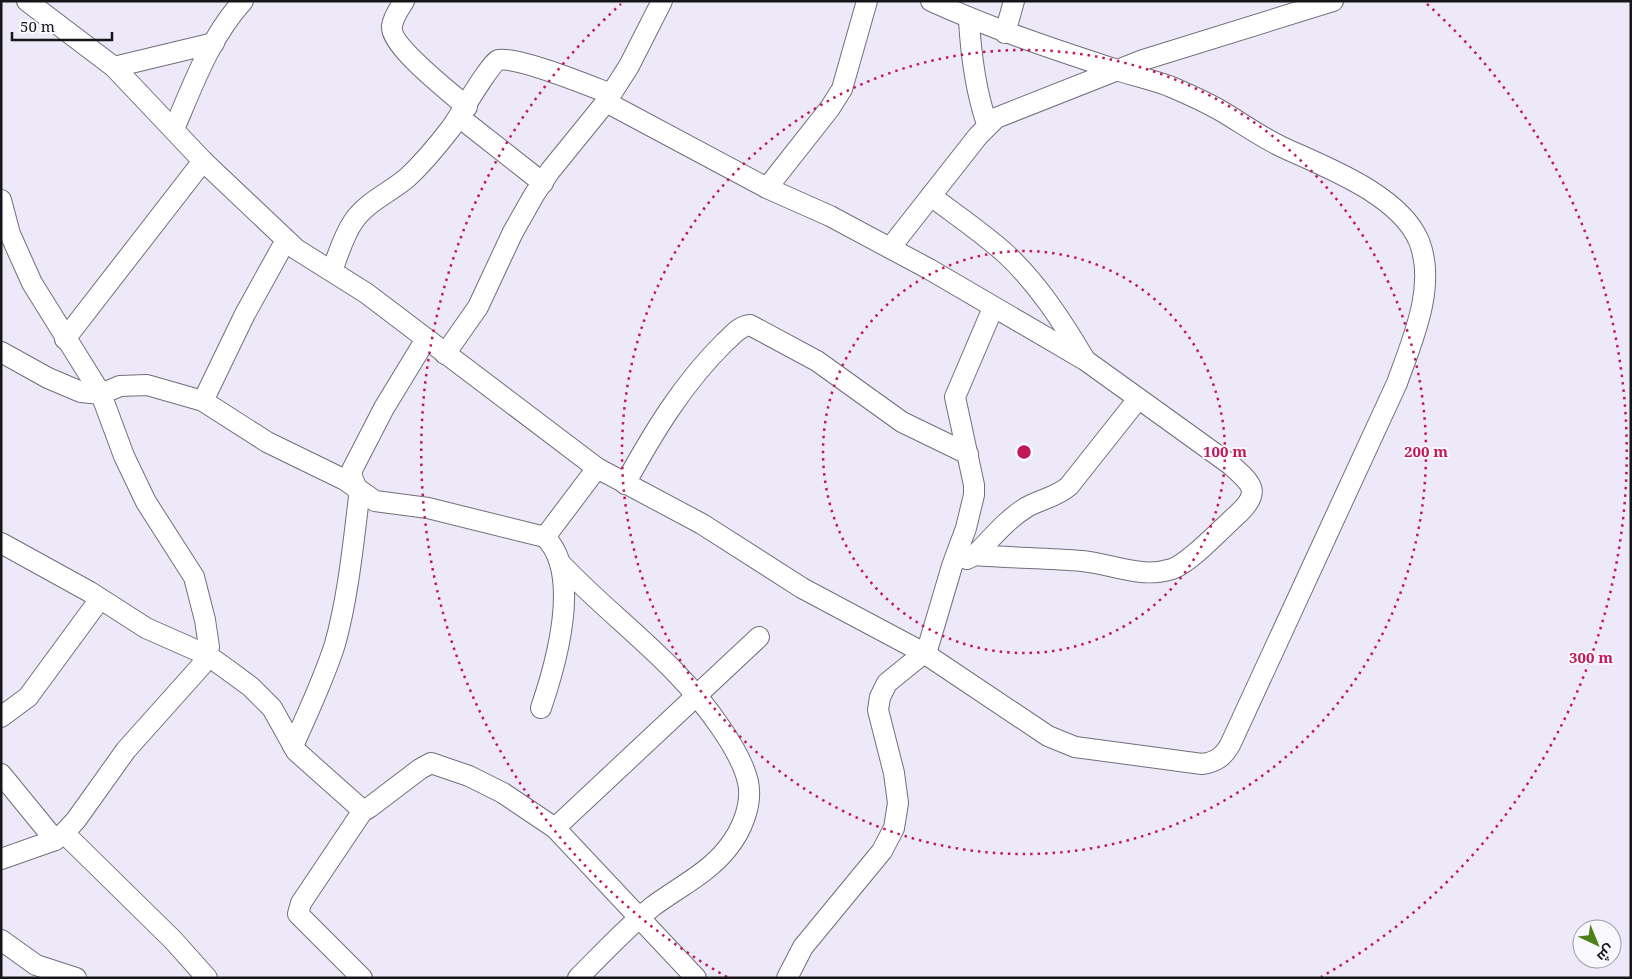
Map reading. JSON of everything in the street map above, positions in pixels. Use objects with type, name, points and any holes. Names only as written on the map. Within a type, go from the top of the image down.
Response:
[{"type":"street","points":[[27,1],[114,67],[202,161],[286,240],[310,259],[366,293],[597,468],[702,524],[802,588],[924,653],[1048,736],[1075,747],[1202,764],[1220,758],[1234,737],[1397,384],[1413,339],[1423,298],[1424,259],[1418,240],[1407,221],[1377,195],[1268,140],[1195,97],[1167,85],[969,20],[931,1]]},
{"type":"street","points":[[174,129],[190,89],[214,44],[243,1]]},
{"type":"street","points":[[404,1],[392,26],[393,35],[463,112],[543,183]]},
{"type":"street","points":[[445,354],[478,306],[512,232],[543,183],[609,98],[629,66],[662,1]]},
{"type":"street","points":[[767,188],[830,108],[842,89],[867,1]]},
{"type":"street","points":[[1005,33],[1014,1]]},
{"type":"street","points":[[890,248],[988,124],[1005,113],[1117,70],[1333,1]]},
{"type":"street","points":[[969,20],[976,88],[988,124]]},
{"type":"street","points":[[114,67],[214,44]]},
{"type":"street","points":[[332,272],[353,222],[370,204],[409,176],[463,112],[489,67],[499,60],[530,65],[609,98],[767,188],[830,216],[890,248],[1085,360],[1246,479],[1252,491],[1252,498],[1247,505],[1186,560],[1172,569],[1156,572],[1134,572],[1087,562],[976,555]]},
{"type":"street","points":[[65,339],[202,161]]},
{"type":"street","points":[[931,196],[988,239],[1016,264],[1053,309],[1085,360]]},
{"type":"street","points":[[1,200],[10,234],[21,262],[65,339],[101,394],[124,456],[146,502],[194,577],[208,638],[207,655],[192,677],[126,750],[76,820],[60,836],[1,860]]},
{"type":"street","points":[[202,401],[245,314],[286,240]]},
{"type":"street","points":[[788,978],[803,947],[882,851],[894,828],[898,803],[894,773],[878,710],[880,697],[887,683],[924,653],[934,630],[952,566],[966,528],[974,496],[968,454],[955,397],[993,308]]},
{"type":"street","points":[[625,484],[651,437],[676,398],[719,348],[740,328],[750,325],[817,361],[902,422],[968,454]]},
{"type":"street","points":[[293,746],[317,693],[335,643],[353,546],[358,490],[351,475],[355,463],[384,408],[426,339]]},
{"type":"street","points":[[1,352],[67,388],[81,392],[101,394],[120,386],[147,386],[202,401],[267,442],[345,480],[375,501],[428,508],[545,537],[554,545],[560,563],[563,616],[560,643],[541,708]]},
{"type":"street","points":[[952,566],[976,555],[1020,512],[1038,502],[1061,493],[1069,486],[1138,399]]},
{"type":"street","points":[[545,537],[597,468]]},
{"type":"street","points":[[1,543],[100,599],[146,628],[207,655],[251,687],[280,720],[293,746],[302,757],[364,809]]},
{"type":"street","points":[[560,563],[583,587],[654,649],[698,694],[733,746],[748,783],[748,804],[742,827],[727,850],[709,868],[638,918],[578,978]]},
{"type":"street","points":[[1,717],[20,705],[35,689],[100,599]]},
{"type":"street","points":[[555,828],[759,637]]},
{"type":"street","points":[[362,978],[298,914],[301,903],[364,809],[370,807],[420,769],[431,763],[469,776],[503,793],[555,828],[696,978]]},
{"type":"street","points":[[1,774],[60,836],[173,940],[207,978]]},
{"type":"street","points":[[1,940],[36,965],[76,978]]}]
